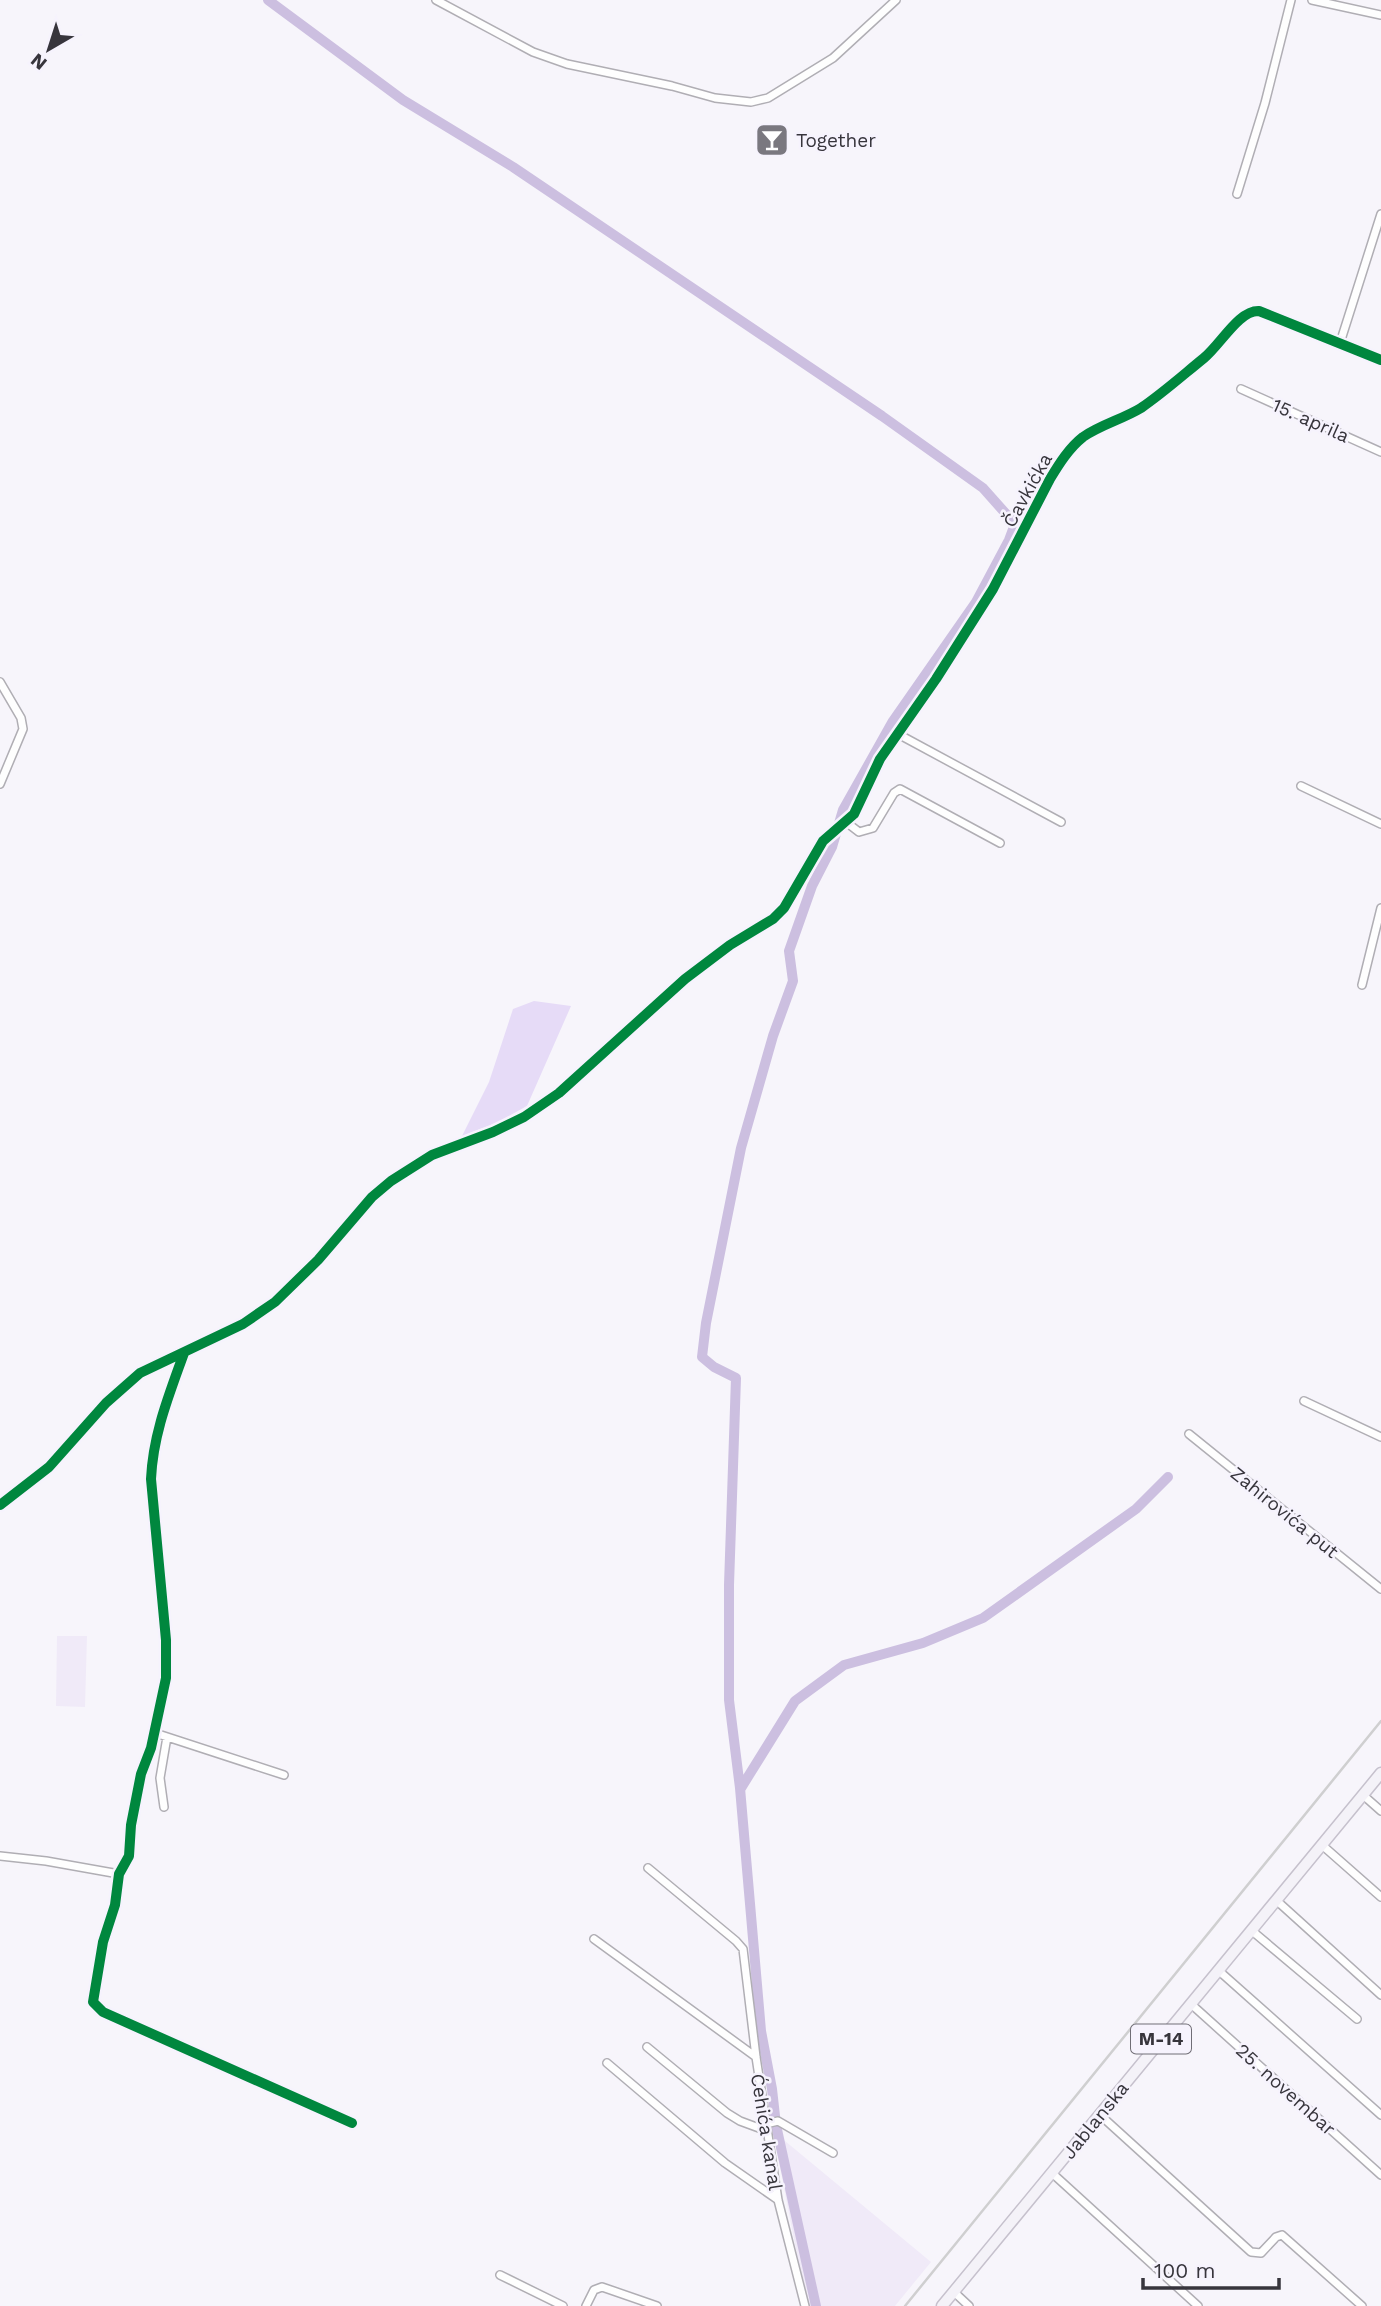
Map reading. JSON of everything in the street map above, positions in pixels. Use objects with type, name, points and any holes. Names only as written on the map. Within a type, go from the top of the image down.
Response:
[{"type":"main road","name":"Jablanska","points":[[942,2306],[1381,1773]]},
{"type":"street","points":[[436,0],[533,52],[567,64],[672,86],[722,100],[751,102],[768,98],[833,58],[896,0]]},
{"type":"street","points":[[1237,194],[1265,103],[1291,0]]},
{"type":"street","points":[[1312,0],[1381,15]]},
{"type":"street","points":[[1340,344],[1381,214]]},
{"type":"street","name":"Čavkićka","points":[[844,824],[854,814],[880,759],[936,679],[993,589],[1055,471],[1072,447],[1084,437],[1127,416],[1162,393],[1211,353],[1240,318],[1252,311],[1259,311],[1381,360]]},
{"type":"street","name":"15. aprila","points":[[1241,389],[1381,452]]},
{"type":"street","points":[[0,682],[21,718],[23,729],[0,783]]},
{"type":"street","points":[[898,734],[1061,822]]},
{"type":"street","points":[[1301,786],[1381,824]]},
{"type":"street","points":[[0,1505],[49,1467],[123,1386],[140,1373],[243,1324],[275,1302],[309,1269],[372,1197],[391,1181],[432,1155],[484,1136],[524,1117],[559,1093],[685,979],[720,952],[773,919],[784,908],[823,841],[844,824],[859,832],[873,828],[894,793],[900,789],[1000,843]]},
{"type":"street","points":[[1362,985],[1377,946],[1381,908]]},
{"type":"street","points":[[184,1353],[159,1425],[152,1458],[151,1479],[166,1640],[166,1678],[155,1733],[141,1774],[133,1812],[130,1856],[120,1874],[115,1905],[103,1942],[93,1998],[97,2008],[352,2123]]},
{"type":"street","points":[[1304,1401],[1381,1437]]},
{"type":"street","name":"Zahirovića put","points":[[1189,1434],[1381,1589]]},
{"type":"street","points":[[155,1733],[284,1775]]},
{"type":"street","points":[[164,1807],[160,1778],[167,1737]]},
{"type":"street","points":[[1363,1795],[1381,1811]]},
{"type":"street","points":[[1322,1845],[1381,1897]]},
{"type":"street","points":[[0,1856],[47,1860],[120,1874]]},
{"type":"street","name":"Ćehića kanal","points":[[648,1868],[736,1941],[745,1955],[755,2057],[770,2124],[778,2200],[805,2306]]},
{"type":"street","points":[[1276,1900],[1381,1995]]},
{"type":"street","points":[[1251,1930],[1357,2019]]},
{"type":"street","points":[[594,1938],[755,2057]]},
{"type":"street","points":[[1218,1970],[1381,2115]]},
{"type":"street","name":"25. novembar","points":[[1191,2004],[1381,2175]]},
{"type":"street","points":[[647,2047],[740,2121],[770,2124],[833,2153]]},
{"type":"street","points":[[607,2063],[725,2163],[778,2200]]},
{"type":"street","points":[[1099,2114],[1251,2252],[1261,2253],[1276,2236],[1282,2235],[1362,2306]]},
{"type":"street","points":[[1052,2173],[1198,2306]]},
{"type":"street","points":[[500,2275],[563,2306]]},
{"type":"street","points":[[586,2306],[594,2290],[602,2287],[657,2306]]},
{"type":"street","points":[[954,2292],[968,2306]]},
{"type":"shaded area","points":[[534,1001],[571,1006],[527,1106],[496,1123],[462,1136],[489,1082],[513,1009]]},
{"type":"shaded area","points":[[57,1636],[87,1636],[85,1707],[56,1706]]},
{"type":"shaded area","points":[[773,2131],[931,2262],[895,2306],[807,2306]]},
{"type":"waterway","points":[[268,0],[403,100],[513,167],[882,416],[983,488],[1015,524],[976,602],[893,721],[843,810],[832,847],[812,886],[789,951],[793,981],[773,1036],[741,1148],[706,1323],[702,1357],[714,1367],[736,1378],[729,1585],[729,1700],[740,1788],[761,2031],[776,2125],[816,2306]]},
{"type":"waterway","points":[[741,1788],[795,1701],[844,1665],[923,1643],[983,1618],[1136,1509],[1168,1477]]},
{"type":"railway","points":[[905,2306],[1381,1721]]},
{"type":"cycle path","points":[[0,1505],[49,1467],[106,1403],[140,1373],[243,1324],[275,1302],[318,1260],[372,1197],[391,1181],[432,1155],[524,1117],[559,1093],[685,979],[730,945],[773,919],[784,908],[823,841],[854,814],[880,759],[936,679],[993,589],[1053,473],[1083,437],[1149,402],[1204,358],[1237,322],[1252,312],[1259,311],[1381,360]]},
{"type":"cycle path","points":[[184,1353],[158,1430],[151,1479],[166,1640],[166,1678],[151,1748],[141,1774],[131,1825],[129,1856],[119,1874],[115,1905],[103,1942],[93,2002],[103,2012],[352,2123]]},
{"type":"place","name":"Together","points":[[772,140]]}]
